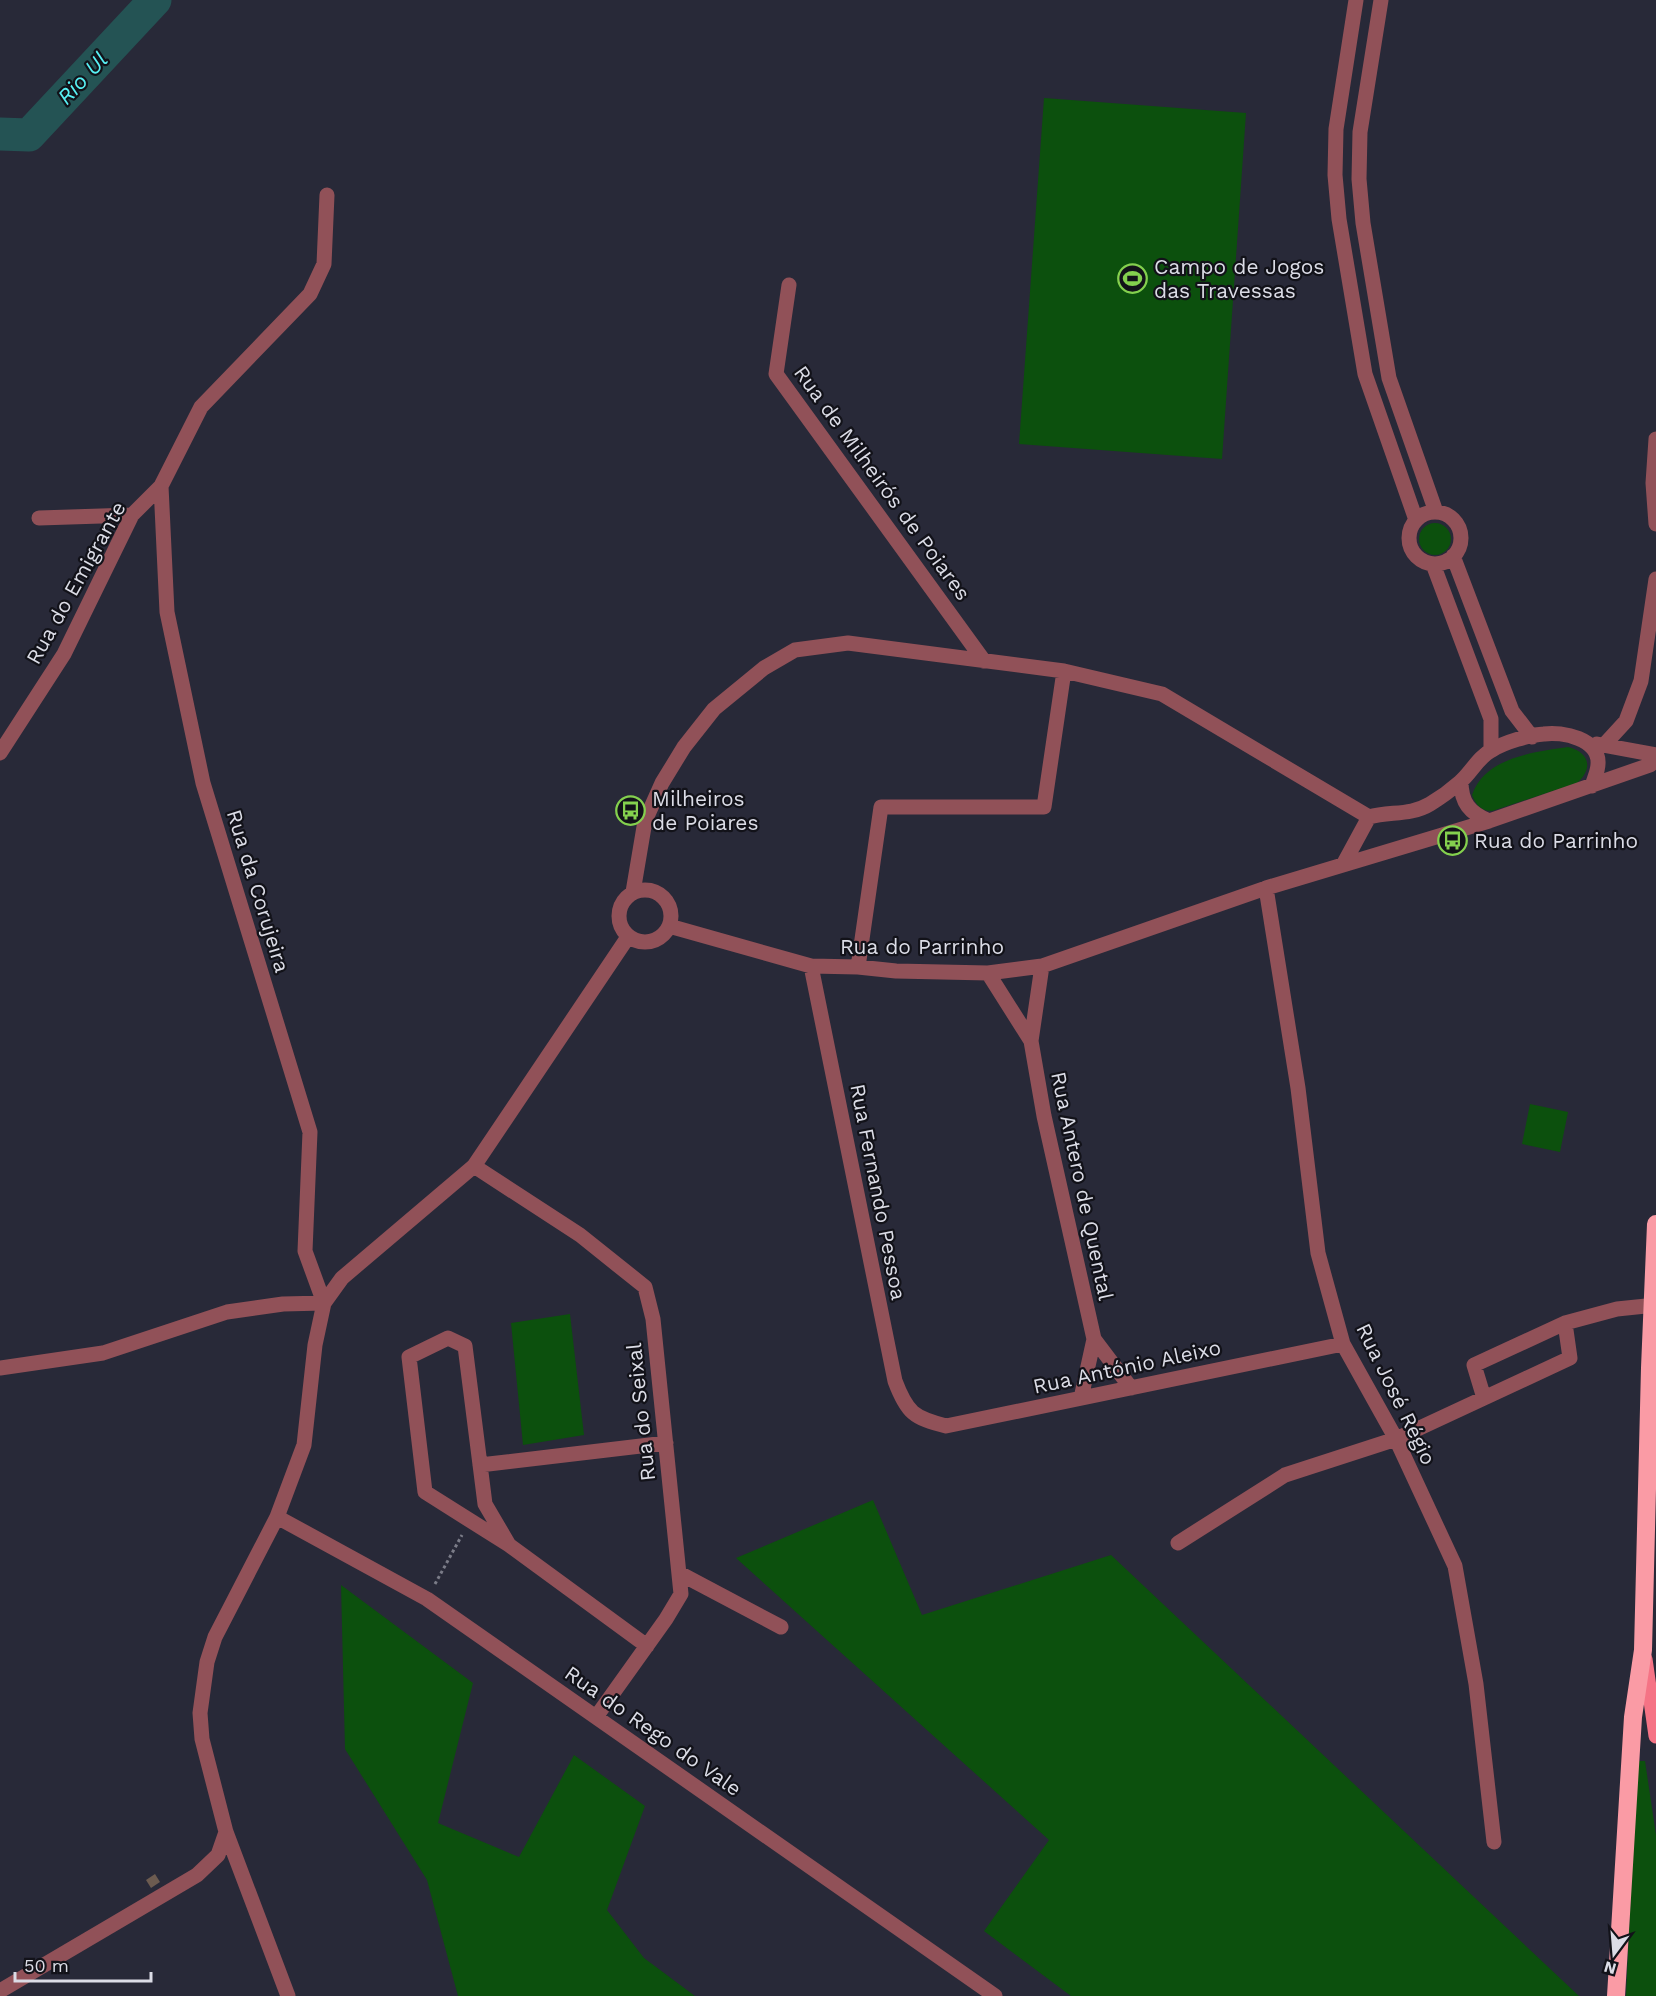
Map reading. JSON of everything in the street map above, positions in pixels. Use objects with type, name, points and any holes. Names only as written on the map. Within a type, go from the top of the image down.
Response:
[{"type":"highway","points":[[1616,1996],[1633,1717],[1643,1650],[1656,1224]]},
{"type":"main road","points":[[1643,1650],[1656,1736]]},
{"type":"street","points":[[1356,0],[1336,129],[1335,175],[1339,219],[1365,374],[1416,520]]},
{"type":"street","points":[[1381,0],[1360,132],[1359,179],[1363,223],[1389,378],[1436,512]]},
{"type":"street","name":"Rua do Emigrante","points":[[0,753],[64,654],[132,515],[161,486],[201,406],[310,294],[324,264],[327,195]]},
{"type":"street","name":"Rua de Milheirós de Poiares","points":[[789,285],[776,374],[984,661]]},
{"type":"street","points":[[1656,439],[1653,483],[1656,524]]},
{"type":"street","name":"Rua da Corujeira","points":[[161,486],[167,612],[203,783],[310,1132],[305,1251],[324,1303]]},
{"type":"street","points":[[1436,512],[1450,517],[1459,528],[1460,543],[1453,556],[1444,562],[1433,564],[1420,560],[1412,549],[1409,532],[1416,520],[1436,512]]},
{"type":"street","points":[[39,518],[132,515]]},
{"type":"street","points":[[1453,556],[1512,711],[1532,737]]},
{"type":"street","points":[[1433,564],[1491,720],[1491,750]]},
{"type":"street","points":[[1604,745],[1626,721],[1641,681],[1656,579]]},
{"type":"street","points":[[633,892],[645,821],[662,783],[684,747],[714,709],[764,668],[795,650],[848,643],[1064,671],[1162,694],[1369,817],[1385,813],[1401,814],[1430,804],[1461,782],[1473,766],[1491,750],[1545,734],[1564,734],[1585,741],[1656,755]]},
{"type":"street","points":[[858,967],[881,807],[1044,807],[1064,671]]},
{"type":"street","points":[[1585,741],[1594,749],[1599,763],[1592,786]]},
{"type":"street","name":"Rua do Parrinho","points":[[669,926],[811,966],[988,973],[1042,966],[1266,888],[1489,821],[1650,765],[1656,760]]},
{"type":"street","points":[[1461,782],[1461,795],[1466,805],[1474,815],[1489,821]]},
{"type":"street","points":[[1344,863],[1369,817]]},
{"type":"street","name":"Rua José Régio","points":[[1266,888],[1298,1088],[1318,1253],[1343,1344],[1396,1439],[1455,1566],[1476,1684],[1494,1842]]},
{"type":"street","points":[[642,890],[659,894],[670,908],[669,926],[665,933],[651,941],[636,940],[628,937],[619,922],[618,913],[626,897],[633,892],[642,890]]},
{"type":"street","points":[[288,1996],[226,1832],[202,1740],[200,1713],[202,1687],[215,1637],[277,1517],[304,1445],[315,1345],[324,1303],[342,1278],[474,1166],[628,937]]},
{"type":"street","name":"Rua Fernando Pessoa","points":[[811,966],[895,1381],[903,1403],[919,1420]]},
{"type":"street","name":"Rua Antero de Quental","points":[[1042,966],[1031,1041],[1046,1127],[1094,1339],[1131,1388]]},
{"type":"street","name":"Rua Antero de Quental","points":[[988,973],[1031,1041]]},
{"type":"street","name":"Rua do Seixal","points":[[474,1166],[580,1235],[645,1287],[653,1319],[681,1594],[596,1718]]},
{"type":"street","points":[[0,1368],[103,1353],[227,1312],[283,1304],[324,1303]]},
{"type":"street","points":[[1484,1398],[1474,1365],[1565,1323],[1617,1309],[1654,1304]]},
{"type":"street","points":[[1178,1543],[1286,1475],[1396,1439],[1570,1358],[1565,1323]]},
{"type":"street","points":[[508,1545],[485,1504],[465,1346],[448,1338],[409,1357],[425,1492],[508,1545],[647,1646]]},
{"type":"street","name":"Rua Antero de Quental","points":[[1081,1398],[1094,1339]]},
{"type":"street","name":"Rua António Aleixo","points":[[919,1420],[946,1426],[1343,1344]]},
{"type":"street","points":[[480,1466],[666,1443]]},
{"type":"street","name":"Rua do Rego do Vale","points":[[277,1517],[427,1599],[995,1996]]},
{"type":"street","points":[[679,1573],[782,1626]]},
{"type":"street","points":[[0,1991],[197,1875],[218,1855],[226,1832]]},
{"type":"path","points":[[427,1599],[470,1522]]},
{"type":"green space","name":"Campo de Jogos das Travessas","points":[[1044,98],[1246,113],[1222,459],[1019,444]]},
{"type":"green space","points":[[1435,523],[1446,528],[1451,539],[1446,550],[1435,555],[1424,550],[1419,539],[1424,528]]},
{"type":"green space","points":[[1568,747],[1581,753],[1587,761],[1586,772],[1577,783],[1492,811],[1482,809],[1475,802],[1472,795],[1478,782],[1499,764],[1526,754]]},
{"type":"green space","points":[[1530,1104],[1568,1112],[1560,1152],[1522,1144]]},
{"type":"green space","points":[[570,1314],[584,1435],[523,1445],[511,1323]]},
{"type":"green space","points":[[873,1500],[922,1615],[1111,1555],[1579,1996],[1071,1996],[984,1931],[1049,1840],[736,1558]]},
{"type":"green space","points":[[341,1585],[473,1683],[438,1823],[519,1857],[574,1755],[645,1806],[607,1910],[644,1958],[695,1996],[458,1996],[427,1880],[345,1749]]},
{"type":"green space","points":[[1637,1761],[1645,1761],[1656,1835],[1656,1996],[1626,1996]]},
{"type":"building","points":[[155,1874],[160,1882],[151,1888],[146,1880]]},
{"type":"waterway","name":"Rio Ul","points":[[0,134],[29,135],[155,0]]},
{"type":"place","name":"Campo de Jogos das Travessas","points":[[1133,279]]},
{"type":"place","name":"Milheiros de Poiares","points":[[631,811]]},
{"type":"place","name":"Rua do Parrinho","points":[[1453,841]]}]
